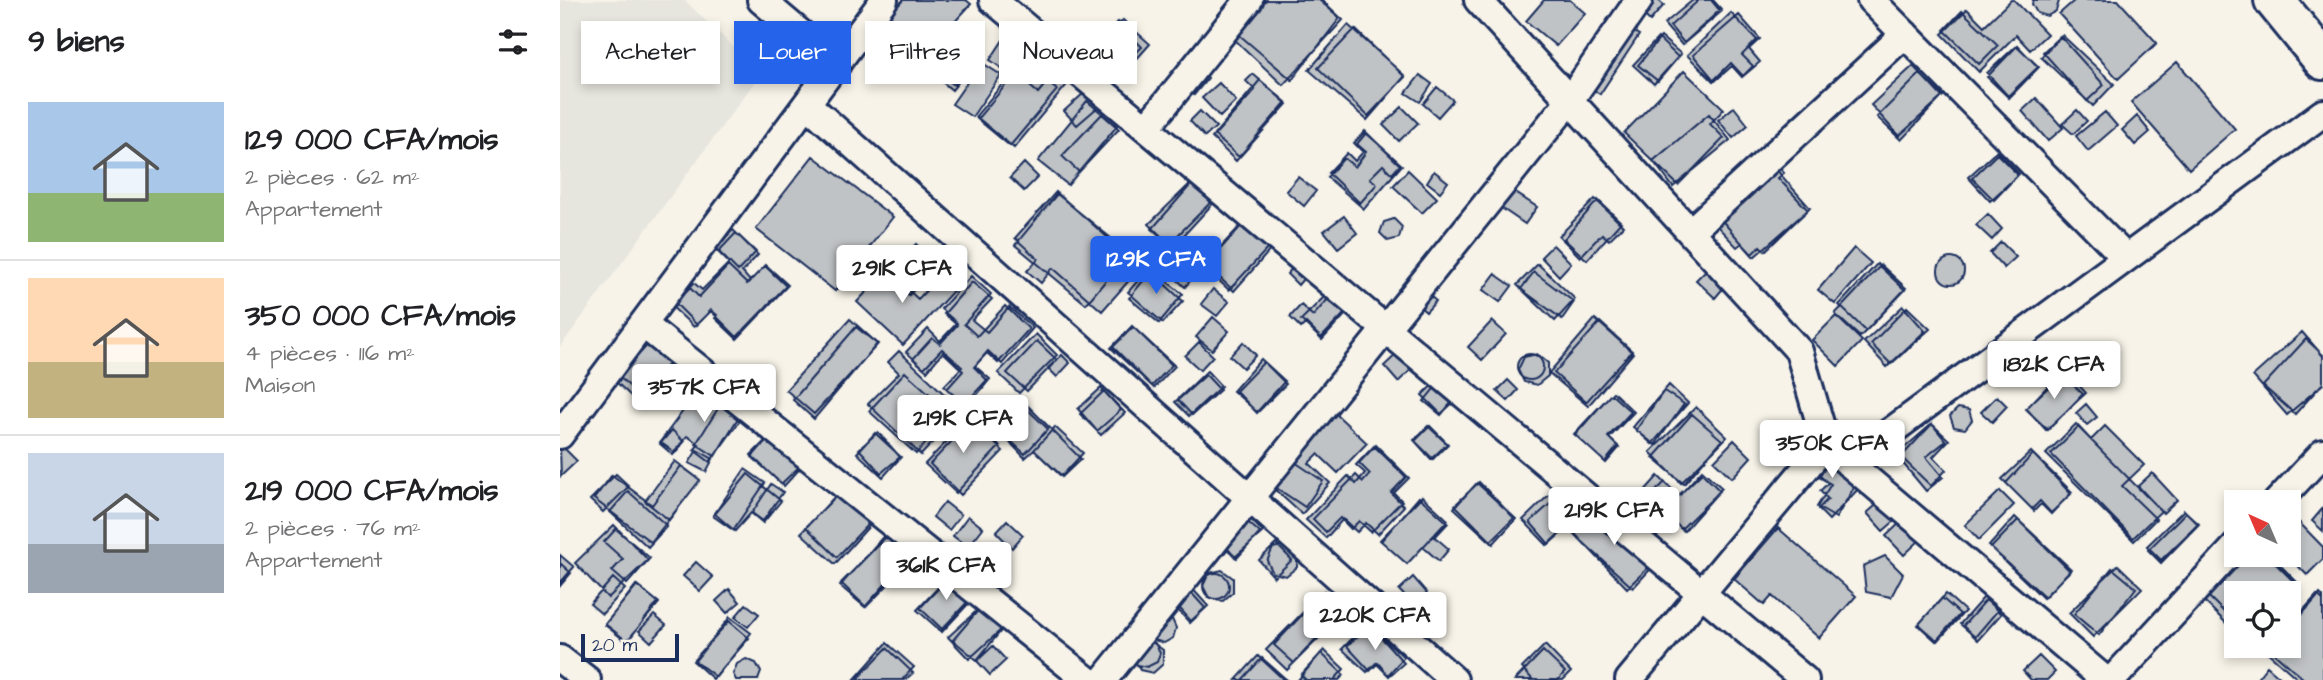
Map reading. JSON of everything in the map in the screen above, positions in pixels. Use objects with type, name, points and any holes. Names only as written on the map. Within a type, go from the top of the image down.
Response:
[{"type":"highway","points":[[2274,0],[2323,60]]},
{"type":"street","points":[[761,0],[786,21]]},
{"type":"street","points":[[851,45],[884,0]]},
{"type":"street","points":[[993,0],[1805,680]]},
{"type":"street","points":[[1146,128],[1249,0]]},
{"type":"street","points":[[1478,0],[1799,351],[1825,444],[2105,680]]},
{"type":"street","points":[[1103,680],[1570,100],[1639,0]]},
{"type":"street","points":[[1871,0],[2126,258]]},
{"type":"street","points":[[1690,232],[1905,34]]},
{"type":"street","points":[[560,435],[822,84]]},
{"type":"street","points":[[807,104],[1454,680]]},
{"type":"street","points":[[1848,463],[2323,113]]},
{"type":"street","points":[[643,324],[1087,680]]},
{"type":"street","points":[[1629,680],[1825,444]]},
{"type":"street","points":[[2288,490],[2323,453]]},
{"type":"street","points":[[2112,680],[2224,559]]},
{"type":"street","points":[[560,659],[587,680]]},
{"type":"shaded area","points":[[560,0],[684,0],[706,21],[581,21],[581,84],[720,84],[720,34],[734,47],[734,84],[753,84],[560,347]]},
{"type":"building","points":[[903,0],[966,0],[971,4],[956,21],[884,21]]},
{"type":"building","points":[[1266,0],[1319,0],[1340,18],[1292,80],[1237,33]]},
{"type":"building","points":[[1322,0],[1343,20],[1283,85],[1234,39],[1261,9],[1254,2]]},
{"type":"building","points":[[1544,0],[1570,0],[1585,13],[1556,46],[1526,21]]},
{"type":"building","points":[[1637,0],[1658,0],[1664,5],[1650,21],[1633,5]]},
{"type":"building","points":[[1693,0],[1711,0],[1721,12],[1682,45],[1664,24]]},
{"type":"building","points":[[1699,0],[1713,0],[1721,9],[1684,43],[1670,26]]},
{"type":"building","points":[[2011,0],[2047,34],[2030,50],[2016,35],[1979,72],[1942,34],[1967,9],[1984,26]]},
{"type":"building","points":[[2033,0],[2059,1],[2056,11],[2047,16],[2037,13],[2032,4]]},
{"type":"building","points":[[2075,0],[2118,0],[2157,43],[2118,79],[2059,14]]},
{"type":"building","points":[[1962,11],[1998,45],[1979,64],[1944,30]]},
{"type":"building","points":[[1731,13],[1757,40],[1742,55],[1753,66],[1743,76],[1731,63],[1713,81],[1687,55]]},
{"type":"building","points":[[1739,15],[1760,39],[1749,49],[1760,62],[1742,77],[1732,66],[1715,81],[1693,55]]},
{"type":"building","points":[[1622,24],[1639,35],[1600,94],[1583,83]]},
{"type":"building","points":[[1348,25],[1405,76],[1367,120],[1309,70]]},
{"type":"building","points":[[1355,29],[1405,77],[1368,116],[1318,68]]},
{"type":"building","points":[[1137,32],[1150,44],[1137,59]]},
{"type":"building","points":[[2062,35],[2114,84],[2093,106],[2041,57]]},
{"type":"building","points":[[2060,36],[2104,85],[2087,101],[2043,52]]},
{"type":"building","points":[[1661,37],[1681,54],[1658,81],[1638,65]]},
{"type":"building","points":[[1658,38],[1678,57],[1654,84],[1633,65]]},
{"type":"building","points":[[2017,45],[2038,67],[2008,96],[1987,73]]},
{"type":"building","points":[[999,46],[999,66],[990,60]]},
{"type":"building","points":[[2017,46],[2039,67],[2009,98],[1987,77]]},
{"type":"building","points":[[2177,62],[2235,129],[2189,169],[2131,102]]},
{"type":"building","points":[[985,65],[999,74],[999,78],[972,117],[952,104],[966,84],[985,84]]},
{"type":"building","points":[[1913,66],[1942,97],[1899,136],[1871,105]]},
{"type":"building","points":[[1196,68],[1208,78],[1194,95],[1182,84]]},
{"type":"building","points":[[1684,71],[1724,109],[1710,124],[1724,138],[1678,185],[1624,133]]},
{"type":"building","points":[[1253,74],[1287,104],[1236,161],[1212,138],[1255,90],[1246,81]]},
{"type":"building","points":[[1920,74],[1943,96],[1901,140],[1877,117]]},
{"type":"building","points":[[1420,75],[1432,84],[1420,102],[1406,93]]},
{"type":"building","points":[[1260,80],[1286,102],[1239,157],[1214,135]]},
{"type":"building","points":[[1219,83],[1236,101],[1220,117],[1202,98]]},
{"type":"building","points":[[945,84],[957,84],[952,90]]},
{"type":"building","points":[[1002,84],[1028,84],[1038,93],[1045,84],[1050,84],[1057,90],[1010,146],[975,117]]},
{"type":"building","points":[[1006,84],[1068,84],[1014,148],[978,118]]},
{"type":"building","points":[[1437,87],[1453,100],[1438,117],[1423,104]]},
{"type":"building","points":[[1085,92],[1098,107],[1077,125],[1064,111]]},
{"type":"building","points":[[2036,98],[2063,128],[2048,141],[2022,111]]},
{"type":"building","points":[[1087,101],[1117,126],[1068,185],[1038,161]]},
{"type":"building","points":[[1402,107],[1418,123],[1399,141],[1383,125]]},
{"type":"building","points":[[1734,107],[1748,125],[1733,138],[1718,120]]},
{"type":"building","points":[[2077,110],[2087,121],[2073,134],[2062,124]]},
{"type":"building","points":[[1200,111],[1216,127],[1205,137],[1190,121]]},
{"type":"building","points":[[2105,112],[2117,126],[2088,151],[2076,136]]},
{"type":"building","points":[[1102,114],[1119,129],[1079,172],[1062,156]]},
{"type":"building","points":[[1709,114],[1730,140],[1673,187],[1653,161]]},
{"type":"building","points":[[2137,116],[2150,132],[2135,145],[2122,130]]},
{"type":"building","points":[[1365,131],[1400,165],[1392,174],[1383,165],[1370,178],[1377,184],[1360,203],[1328,173],[1347,153],[1355,161],[1363,152],[1354,143]]},
{"type":"building","points":[[1366,133],[1402,165],[1364,209],[1327,177],[1344,158],[1355,167],[1366,152],[1357,144]]},
{"type":"building","points":[[1762,150],[1784,173],[1778,178],[1808,210],[1765,251],[1760,246],[1752,254],[1742,243],[1737,247],[1713,222]]},
{"type":"building","points":[[1997,151],[2019,174],[1990,201],[1968,177]]},
{"type":"building","points":[[1997,154],[2018,175],[1994,200],[1972,178]]},
{"type":"building","points":[[813,156],[893,217],[835,291],[756,229]]},
{"type":"building","points":[[1766,158],[1810,208],[1754,257],[1710,207]]},
{"type":"building","points":[[1024,163],[1038,177],[1024,191],[1010,178]]},
{"type":"building","points":[[1408,170],[1437,198],[1422,213],[1393,186]]},
{"type":"building","points":[[1434,171],[1448,182],[1440,192],[1427,182]]},
{"type":"building","points":[[1298,177],[1316,191],[1304,206],[1286,191]]},
{"type":"building","points":[[1194,180],[1213,200],[1169,244],[1149,224]]},
{"type":"building","points":[[1195,180],[1217,199],[1173,247],[1152,229]]},
{"type":"building","points":[[1505,186],[1537,207],[1525,224],[1494,203]]},
{"type":"building","points":[[1056,192],[1141,267],[1102,311],[1053,268],[1041,283],[1027,271],[1038,259],[1015,238]]},
{"type":"building","points":[[1057,194],[1129,253],[1086,304],[1015,245]]},
{"type":"building","points":[[1595,199],[1623,226],[1609,240],[1602,234],[1580,257],[1559,236]]},
{"type":"building","points":[[1598,200],[1621,222],[1587,260],[1564,239]]},
{"type":"building","points":[[1988,214],[2002,229],[1992,240],[1976,225]]},
{"type":"building","points":[[1344,216],[1357,233],[1338,248],[1324,231]]},
{"type":"building","points":[[1394,219],[1402,227],[1399,238],[1388,241],[1380,233],[1384,222]]},
{"type":"building","points":[[1243,223],[1269,247],[1229,290],[1203,266]]},
{"type":"building","points":[[1244,223],[1272,248],[1234,291],[1206,265]]},
{"type":"building","points":[[733,230],[756,252],[738,271],[715,248]]},
{"type":"building","points":[[736,233],[758,255],[742,272],[750,281],[765,266],[786,286],[737,337],[711,311],[697,325],[675,303],[694,283],[702,290],[729,263],[718,252]]},
{"type":"building","points":[[2001,242],[2016,257],[2004,268],[1990,253]]},
{"type":"building","points":[[916,244],[937,265],[909,295],[887,274]]},
{"type":"building","points":[[1553,245],[1571,263],[1559,276],[1541,257]]},
{"type":"building","points":[[1854,248],[1871,263],[1835,304],[1818,290]]},
{"type":"building","points":[[1951,258],[1960,262],[1964,271],[1960,280],[1951,284],[1942,280],[1938,271],[1942,262]]},
{"type":"building","points":[[1299,261],[1310,271],[1298,285],[1287,274]]},
{"type":"building","points":[[1182,264],[1195,275],[1185,287],[1172,275]]},
{"type":"building","points":[[1538,264],[1575,299],[1555,321],[1517,285]]},
{"type":"building","points":[[1877,264],[1905,290],[1866,331],[1839,305]]},
{"type":"building","points":[[766,265],[788,285],[737,339],[715,318],[717,315],[711,310],[694,327],[670,305],[688,286],[699,297],[728,266],[747,284]]},
{"type":"building","points":[[1881,265],[1906,288],[1860,337],[1835,314]]},
{"type":"building","points":[[1148,269],[1183,301],[1163,323],[1128,292]]},
{"type":"building","points":[[1707,269],[1725,286],[1715,298],[1696,280]]},
{"type":"building","points":[[887,270],[918,299],[938,278],[953,291],[903,345],[857,302]]},
{"type":"building","points":[[1152,270],[1183,294],[1159,323],[1129,298]]},
{"type":"building","points":[[1534,272],[1574,302],[1562,319],[1521,289]]},
{"type":"building","points":[[1495,274],[1512,286],[1500,302],[1483,290]]},
{"type":"building","points":[[971,276],[991,294],[964,324],[977,336],[1005,306],[1029,329],[998,363],[987,353],[974,367],[987,380],[964,405],[944,386],[962,367],[942,349],[924,368],[906,352],[928,329],[940,341],[957,323],[941,309]]},
{"type":"building","points":[[972,282],[992,299],[972,320],[987,332],[1009,307],[1033,328],[1002,364],[988,351],[975,366],[990,379],[967,407],[947,389],[963,371],[943,352],[927,371],[913,359],[932,338],[940,344],[957,325],[944,314]]},
{"type":"building","points":[[1421,288],[1436,301],[1426,312],[1412,300]]},
{"type":"building","points":[[1213,289],[1229,302],[1217,316],[1201,304]]},
{"type":"building","points":[[1326,295],[1346,314],[1322,340],[1301,320]]},
{"type":"building","points":[[1329,298],[1345,313],[1321,338],[1306,323],[1301,328],[1290,317],[1301,305],[1313,316]]},
{"type":"building","points":[[1903,306],[1925,331],[1887,367],[1864,342]]},
{"type":"building","points":[[1907,307],[1930,329],[1891,364],[1871,344]]},
{"type":"building","points":[[1836,316],[1862,341],[1838,366],[1812,340]]},
{"type":"building","points":[[1213,317],[1229,331],[1212,350],[1196,337]]},
{"type":"building","points":[[850,319],[878,344],[814,414],[786,390]]},
{"type":"building","points":[[1595,319],[1633,353],[1588,406],[1549,373]]},
{"type":"building","points":[[1492,321],[1506,334],[1482,360],[1468,347]]},
{"type":"building","points":[[1600,322],[1632,351],[1586,402],[1554,373]]},
{"type":"building","points":[[1132,326],[1175,366],[1154,388],[1111,348]]},
{"type":"building","points":[[856,327],[877,344],[814,419],[793,400]]},
{"type":"building","points":[[1133,327],[1172,365],[1152,386],[1113,347]]},
{"type":"building","points":[[2302,332],[2323,356],[2323,384],[2287,415],[2253,376]]},
{"type":"building","points":[[1036,334],[1057,355],[1019,393],[998,373]]},
{"type":"building","points":[[648,338],[672,360],[635,400],[612,378]]},
{"type":"building","points":[[2306,339],[2323,355],[2323,383],[2295,414],[2263,386]]},
{"type":"building","points":[[651,341],[673,361],[641,396],[619,377]]},
{"type":"building","points":[[1037,341],[1057,360],[1027,391],[1007,373]]},
{"type":"building","points":[[1199,342],[1213,356],[1200,370],[1185,356]]},
{"type":"building","points":[[1243,342],[1256,355],[1243,368],[1230,356]]},
{"type":"building","points":[[899,351],[962,411],[921,455],[868,404],[899,373],[888,362]]},
{"type":"building","points":[[1400,351],[1414,367],[1398,382],[1384,366]]},
{"type":"building","points":[[1530,354],[1539,358],[1543,367],[1539,376],[1530,380],[1521,376],[1517,367],[1521,358]]},
{"type":"building","points":[[1537,354],[1548,363],[1548,376],[1537,385],[1524,382],[1518,370],[1524,357]]},
{"type":"building","points":[[1062,355],[1070,363],[1057,377],[1048,368]]},
{"type":"building","points":[[678,359],[696,374],[681,391],[663,375]]},
{"type":"building","points":[[1261,359],[1285,381],[1257,412],[1233,391]]},
{"type":"building","points":[[1264,362],[1286,384],[1257,413],[1236,391]]},
{"type":"building","points":[[1207,371],[1221,386],[1189,416],[1175,402]]},
{"type":"building","points":[[2066,371],[2086,393],[2046,430],[2026,408]]},
{"type":"building","points":[[905,372],[952,414],[916,454],[869,411]]},
{"type":"building","points":[[2060,373],[2083,394],[2048,430],[2026,409]]},
{"type":"building","points":[[1206,375],[1220,390],[1192,415],[1178,400]]},
{"type":"building","points":[[1441,377],[1460,396],[1441,414],[1422,395]]},
{"type":"building","points":[[1441,380],[1458,395],[1441,415],[1424,401]]},
{"type":"building","points":[[1508,380],[1518,390],[1508,401],[1497,391]]},
{"type":"building","points":[[703,384],[744,415],[710,462],[694,450],[699,444],[687,436],[674,452],[660,442]]},
{"type":"building","points":[[1669,385],[1688,403],[1652,444],[1633,427]]},
{"type":"building","points":[[1101,388],[1121,410],[1097,431],[1078,409]]},
{"type":"building","points":[[1104,391],[1125,413],[1101,435],[1080,414]]},
{"type":"building","points":[[1664,391],[1684,404],[1655,445],[1636,430]]},
{"type":"building","points":[[1613,392],[1634,412],[1609,438],[1619,448],[1606,463],[1574,434]]},
{"type":"building","points":[[1611,394],[1631,412],[1608,437],[1618,446],[1605,462],[1575,435]]},
{"type":"building","points":[[1997,396],[2007,406],[1992,422],[1981,412]]},
{"type":"building","points":[[722,402],[741,413],[715,456],[696,444]]},
{"type":"building","points":[[2086,404],[2097,417],[2087,425],[2076,413]]},
{"type":"building","points":[[1028,406],[1081,459],[1062,477],[1034,450],[1025,458],[1001,433]]},
{"type":"building","points":[[1025,407],[1048,429],[1025,454],[1001,432]]},
{"type":"building","points":[[1696,407],[1727,437],[1681,483],[1650,452]]},
{"type":"building","points":[[1958,408],[1969,410],[1972,420],[1965,429],[1954,427],[1950,416]]},
{"type":"building","points":[[1336,414],[1367,443],[1338,473],[1318,454],[1309,463],[1330,483],[1302,514],[1263,479],[1318,421],[1324,427]]},
{"type":"building","points":[[1692,414],[1722,440],[1684,484],[1653,458]]},
{"type":"building","points":[[970,417],[1000,446],[956,493],[925,464]]},
{"type":"building","points":[[971,421],[1003,451],[961,495],[930,464]]},
{"type":"building","points":[[1932,424],[1949,440],[1933,457],[1946,470],[1931,486],[1901,457]]},
{"type":"building","points":[[1932,424],[1946,441],[1926,457],[1943,477],[1926,491],[1896,455]]},
{"type":"building","points":[[2076,424],[2091,440],[2105,426],[2144,465],[2122,486],[2156,519],[2134,541],[2046,454]]},
{"type":"building","points":[[1428,426],[1447,444],[1431,459],[1414,440]]},
{"type":"building","points":[[1430,426],[1448,444],[1433,459],[1415,441]]},
{"type":"building","points":[[1055,427],[1083,453],[1062,476],[1034,450]]},
{"type":"building","points":[[2078,427],[2161,511],[2133,538],[2051,454]]},
{"type":"building","points":[[672,430],[684,442],[673,455],[660,444]]},
{"type":"building","points":[[878,432],[900,457],[881,473],[859,449]]},
{"type":"building","points":[[875,433],[901,457],[883,477],[857,453]]},
{"type":"building","points":[[772,434],[802,464],[781,484],[751,455]]},
{"type":"building","points":[[771,435],[804,464],[784,486],[752,457]]},
{"type":"building","points":[[1734,440],[1751,457],[1732,478],[1714,461]]},
{"type":"building","points":[[1818,443],[1862,485],[1829,520],[1818,509],[1828,499],[1820,491],[1828,483],[1803,460]]},
{"type":"building","points":[[1376,445],[1409,478],[1394,493],[1402,501],[1371,532],[1359,521],[1351,529],[1340,518],[1326,532],[1313,519],[1356,475],[1363,482],[1370,474],[1359,463]]},
{"type":"building","points":[[1374,446],[1406,477],[1391,493],[1404,506],[1378,534],[1366,523],[1357,532],[1343,519],[1326,538],[1306,520],[1348,476],[1356,484],[1365,473],[1356,465]]},
{"type":"building","points":[[560,447],[577,461],[561,476]]},
{"type":"building","points":[[697,450],[713,459],[706,472],[689,463]]},
{"type":"building","points":[[2031,452],[2071,494],[2051,513],[2040,501],[2032,509],[2002,479]]},
{"type":"building","points":[[2033,454],[2072,492],[2051,514],[2041,504],[2034,511],[2006,483]]},
{"type":"building","points":[[1824,455],[1860,477],[1836,518],[1817,507],[1831,484],[1812,473]]},
{"type":"building","points":[[1286,456],[1323,481],[1305,507],[1269,483]]},
{"type":"building","points":[[675,461],[700,480],[669,520],[645,501]]},
{"type":"building","points":[[681,466],[700,480],[651,542],[594,499],[612,475],[652,505]]},
{"type":"building","points":[[745,469],[765,483],[733,530],[713,516]]},
{"type":"building","points":[[1702,470],[1722,488],[1684,531],[1642,494],[1658,476],[1679,496]]},
{"type":"building","points":[[1702,473],[1720,491],[1681,529],[1650,497],[1665,482],[1678,496]]},
{"type":"building","points":[[2152,473],[2177,500],[2163,513],[2138,486]]},
{"type":"building","points":[[616,474],[629,486],[603,512],[590,500]]},
{"type":"building","points":[[748,474],[781,501],[763,523],[751,513],[735,531],[715,514]]},
{"type":"building","points":[[1479,482],[1514,518],[1491,541],[1455,505]]},
{"type":"building","points":[[1477,483],[1516,519],[1493,544],[1454,508]]},
{"type":"building","points":[[771,484],[783,492],[763,521],[752,513]]},
{"type":"building","points":[[628,491],[667,526],[648,547],[610,512]]},
{"type":"building","points":[[2000,491],[2014,505],[1979,540],[1965,525]]},
{"type":"building","points":[[837,494],[871,524],[835,564],[801,533]]},
{"type":"building","points":[[838,494],[869,523],[837,557],[806,527]]},
{"type":"building","points":[[1549,495],[1573,521],[1547,545],[1523,520]]},
{"type":"building","points":[[1422,496],[1448,520],[1407,564],[1380,540]]},
{"type":"building","points":[[1559,496],[1579,517],[1549,544],[1530,522]]},
{"type":"building","points":[[1419,497],[1448,523],[1435,537],[1449,549],[1439,561],[1423,547],[1407,564],[1381,541]]},
{"type":"building","points":[[1882,500],[1898,518],[1883,531],[1867,513]]},
{"type":"building","points":[[945,502],[961,515],[949,530],[933,517]]},
{"type":"building","points":[[1595,506],[1657,562],[1633,588],[1572,532]]},
{"type":"building","points":[[2323,508],[2323,531],[2312,521]]},
{"type":"building","points":[[1241,509],[1263,532],[1235,557],[1214,533]]},
{"type":"building","points":[[2184,510],[2198,524],[2161,560],[2147,546]]},
{"type":"building","points":[[1599,511],[1651,565],[1627,588],[1575,534]]},
{"type":"building","points":[[2186,512],[2199,524],[2161,563],[2148,550]]},
{"type":"building","points":[[1239,514],[1260,533],[1237,558],[1217,540]]},
{"type":"building","points":[[968,516],[983,528],[968,547],[953,536]]},
{"type":"building","points":[[2015,517],[2071,569],[2045,597],[1989,546]]},
{"type":"building","points":[[1007,520],[1023,535],[1012,548],[996,532]]},
{"type":"building","points":[[2018,520],[2070,571],[2043,598],[1991,548]]},
{"type":"building","points":[[1902,521],[1920,540],[1904,555],[1886,536]]},
{"type":"building","points":[[2301,524],[2323,547],[2323,559],[2307,575],[2299,567]]},
{"type":"building","points":[[614,525],[648,560],[608,598],[575,563]]},
{"type":"building","points":[[1778,528],[1856,596],[1819,638],[1772,596],[1764,605],[1734,579]]},
{"type":"building","points":[[616,529],[650,558],[627,584],[612,571],[623,559],[604,542]]},
{"type":"building","points":[[888,531],[913,553],[865,607],[840,586]]},
{"type":"building","points":[[889,534],[914,558],[866,607],[841,583]]},
{"type":"building","points":[[1276,544],[1292,560],[1274,577],[1259,560]]},
{"type":"building","points":[[1286,545],[1297,553],[1297,567],[1286,576],[1273,573],[1267,561],[1273,548]]},
{"type":"building","points":[[560,555],[574,567],[560,583]]},
{"type":"building","points":[[1885,556],[1903,574],[1891,597],[1866,592],[1863,566]]},
{"type":"building","points":[[696,562],[713,577],[700,591],[683,576]]},
{"type":"building","points":[[560,563],[571,573],[560,586]]},
{"type":"building","points":[[2118,565],[2142,588],[2093,637],[2069,613]]},
{"type":"building","points":[[2224,566],[2279,567],[2293,581],[2224,581],[2224,612],[2200,588]]},
{"type":"building","points":[[2236,567],[2282,567],[2296,581],[2224,581],[2224,621],[2191,588],[2220,582]]},
{"type":"building","points":[[2112,568],[2136,588],[2099,635],[2074,614]]},
{"type":"building","points":[[1222,570],[1233,578],[1233,592],[1223,601],[1209,598],[1203,586],[1209,573]]},
{"type":"building","points":[[1216,573],[1225,577],[1229,586],[1225,595],[1216,599],[1207,595],[1203,586],[1207,577]]},
{"type":"building","points":[[950,576],[973,596],[942,629],[920,608]]},
{"type":"building","points":[[1413,577],[1427,593],[1414,606],[1399,590]]},
{"type":"building","points":[[613,578],[625,589],[602,614],[590,604]]},
{"type":"building","points":[[947,578],[971,601],[942,632],[917,610]]},
{"type":"building","points":[[636,585],[658,602],[627,642],[605,625]]},
{"type":"building","points":[[637,585],[659,603],[627,641],[605,624]]},
{"type":"building","points":[[1189,585],[1208,606],[1190,623],[1171,603]]},
{"type":"building","points":[[729,589],[740,602],[727,613],[716,601]]},
{"type":"building","points":[[1188,589],[1205,608],[1191,621],[1174,602]]},
{"type":"building","points":[[1324,591],[1343,609],[1294,663],[1274,645]]},
{"type":"building","points":[[1323,592],[1344,613],[1287,670],[1266,650]]},
{"type":"building","points":[[1946,594],[1965,611],[1938,641],[1919,624]]},
{"type":"building","points":[[2320,594],[2323,597],[2323,680],[2305,680],[2280,658],[2301,658],[2301,615]]},
{"type":"building","points":[[2317,595],[2323,600],[2323,680],[2299,680],[2274,658],[2301,658],[2301,613]]},
{"type":"building","points":[[1984,597],[1998,610],[1975,637],[1960,624]]},
{"type":"building","points":[[1942,598],[1960,614],[1936,641],[1918,625]]},
{"type":"building","points":[[1986,600],[2001,614],[1978,640],[1963,626]]},
{"type":"building","points":[[746,604],[759,614],[748,627],[735,617]]},
{"type":"building","points":[[982,606],[1003,628],[969,659],[948,637]]},
{"type":"building","points":[[981,607],[1004,627],[977,660],[953,640]]},
{"type":"building","points":[[654,615],[666,625],[651,642],[639,631]]},
{"type":"building","points":[[1161,616],[1172,619],[1176,628],[1173,638],[1164,643],[1154,640],[1149,631]]},
{"type":"building","points":[[730,617],[751,633],[716,677],[695,661]]},
{"type":"building","points":[[729,621],[749,638],[713,679],[693,661]]},
{"type":"building","points":[[1367,623],[1404,657],[1388,675],[1376,663],[1367,672],[1342,649]]},
{"type":"building","points":[[1370,625],[1404,663],[1389,676],[1378,663],[1370,671],[1347,646]]},
{"type":"building","points":[[1145,640],[1155,643],[1160,653],[1157,662],[1147,667],[1137,665],[1133,655]]},
{"type":"building","points":[[1152,642],[1163,650],[1163,664],[1153,673],[1140,670],[1133,658],[1139,645]]},
{"type":"building","points":[[887,643],[914,667],[902,680],[854,680]]},
{"type":"building","points":[[1545,645],[1571,672],[1563,680],[1533,680],[1522,668]]},
{"type":"building","points":[[993,646],[1006,660],[990,675],[977,661]]},
{"type":"building","points":[[887,648],[913,673],[905,680],[860,680],[858,678]]},
{"type":"building","points":[[1324,650],[1344,669],[1334,680],[1306,680],[1301,675]]},
{"type":"building","points":[[1543,651],[1565,672],[1558,680],[1515,680]]},
{"type":"building","points":[[1321,653],[1344,675],[1339,680],[1298,680]]},
{"type":"building","points":[[1258,656],[1284,680],[1236,680]]},
{"type":"building","points":[[2039,656],[2055,672],[2047,680],[2031,680],[2023,671]]},
{"type":"building","points":[[1262,658],[1287,680],[1242,680]]},
{"type":"building","points":[[746,659],[756,663],[761,672],[758,680],[736,680],[733,674],[737,664]]},
{"type":"building","points":[[2267,666],[2283,680],[2256,680]]}]
